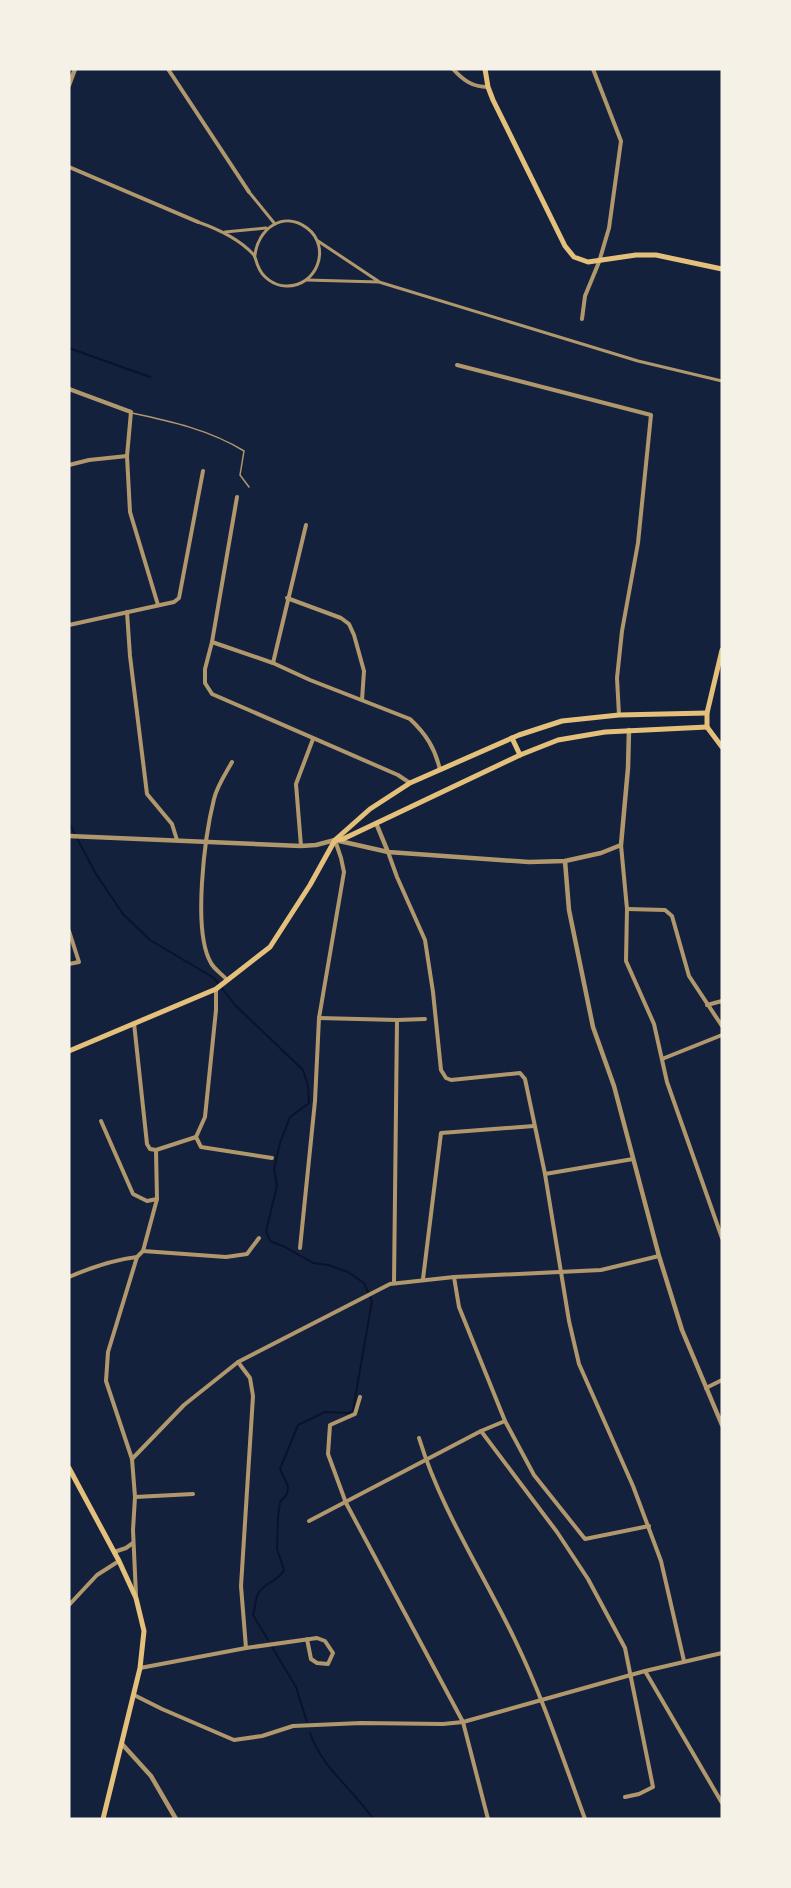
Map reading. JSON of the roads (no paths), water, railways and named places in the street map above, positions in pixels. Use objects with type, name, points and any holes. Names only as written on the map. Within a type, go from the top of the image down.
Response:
[{"type":"main road","points":[[485,69],[488,87],[569,253],[579,260],[588,262],[636,255],[656,255],[722,269]]},
{"type":"main road","points":[[722,651],[707,713],[707,727],[722,747]]},
{"type":"main road","points":[[69,1051],[216,988],[270,946],[310,885],[335,840],[370,809],[410,783],[512,738],[562,721],[619,716],[707,713]]},
{"type":"main road","points":[[335,840],[343,839],[520,755],[558,740],[605,732],[707,727]]},
{"type":"main road","points":[[512,738],[520,755]]},
{"type":"main road","points":[[69,1468],[119,1561],[136,1598],[144,1631],[140,1668],[103,1819]]},
{"type":"street","points":[[69,84],[75,69]]},
{"type":"street","points":[[168,69],[249,192],[275,224]]},
{"type":"street","points":[[453,69],[470,84],[488,87]]},
{"type":"street","points":[[582,319],[585,296],[599,262],[609,228],[621,141],[593,69]]},
{"type":"street","points":[[69,167],[224,232],[255,255]]},
{"type":"street","points":[[285,221],[295,222],[312,232],[318,241],[320,251],[315,272],[307,280],[297,285],[276,284],[261,273],[255,255],[258,239],[275,224],[285,221]]},
{"type":"street","points":[[224,232],[268,228]]},
{"type":"street","points":[[318,241],[379,282]]},
{"type":"street","points":[[307,280],[379,282],[638,361],[722,381]]},
{"type":"street","points":[[457,364],[651,416],[638,543],[622,631],[617,678],[619,716]]},
{"type":"street","points":[[69,389],[131,412],[127,456],[130,512],[159,605]]},
{"type":"street","points":[[69,465],[89,460],[127,456]]},
{"type":"street","points":[[69,625],[174,602],[179,598],[203,471]]},
{"type":"street","points":[[237,497],[212,642],[205,669],[205,683],[212,694],[398,775],[410,783]]},
{"type":"street","points":[[273,663],[306,525]]},
{"type":"street","points":[[287,598],[340,618],[349,624],[364,671],[363,700]]},
{"type":"street","points":[[128,612],[133,678],[147,794],[172,824],[177,840]]},
{"type":"street","points":[[212,642],[273,663],[310,680],[400,713],[421,729],[436,752],[440,771]]},
{"type":"street","points":[[628,730],[628,768],[621,845],[627,909],[626,961],[654,1024],[667,1082],[722,1238]]},
{"type":"street","points":[[301,846],[296,784],[313,739]]},
{"type":"street","points":[[226,980],[211,963],[205,946],[200,910],[214,797],[232,762]]},
{"type":"street","points":[[376,823],[424,940],[433,992],[441,1070],[446,1078],[451,1080],[520,1073],[525,1079],[545,1174],[568,1321],[579,1364],[649,1526],[661,1561],[684,1661]]},
{"type":"street","points":[[69,836],[301,846],[335,840],[388,852],[529,861],[565,861],[601,853],[621,845]]},
{"type":"street","points":[[300,1248],[315,1101],[319,1018],[344,872],[335,840]]},
{"type":"street","points":[[565,861],[569,910],[593,1027],[614,1086],[659,1256],[682,1330],[722,1425]]},
{"type":"street","points":[[627,909],[665,910],[672,916],[689,976],[722,1026]]},
{"type":"street","points":[[69,931],[79,962],[69,964]]},
{"type":"street","points":[[134,1023],[147,1144],[150,1149],[156,1150],[196,1137],[205,1117],[216,1010],[216,988]]},
{"type":"street","points":[[707,1005],[722,1001]]},
{"type":"street","points":[[319,1018],[425,1019]]},
{"type":"street","points":[[394,1283],[397,1020]]},
{"type":"street","points":[[662,1059],[722,1035]]},
{"type":"street","points":[[101,1121],[133,1194],[147,1201],[158,1199]]},
{"type":"street","points":[[423,1279],[441,1133],[534,1126]]},
{"type":"street","points":[[196,1137],[201,1147],[272,1158]]},
{"type":"street","points":[[136,1598],[133,1543],[135,1497],[132,1460],[106,1381],[108,1352],[137,1257],[143,1251],[158,1199],[156,1150]]},
{"type":"street","points":[[545,1174],[633,1159]]},
{"type":"street","points":[[143,1251],[226,1257],[247,1254],[258,1238]]},
{"type":"street","points":[[132,1460],[184,1405],[238,1362],[376,1290],[394,1283],[454,1277],[562,1274],[601,1270],[659,1256]]},
{"type":"street","points":[[69,1277],[106,1262],[137,1257]]},
{"type":"street","points":[[454,1277],[459,1307],[505,1421],[534,1475],[585,1539],[649,1526]]},
{"type":"street","points":[[238,1362],[250,1378],[253,1396],[242,1586],[246,1648]]},
{"type":"street","points":[[706,1388],[722,1380]]},
{"type":"street","points":[[360,1397],[355,1414],[330,1425],[328,1454],[346,1503],[463,1722],[488,1819]]},
{"type":"street","points":[[309,1521],[481,1431],[505,1421]]},
{"type":"street","points":[[481,1431],[557,1532],[588,1579],[625,1647],[653,1787],[639,1794],[625,1797]]},
{"type":"street","points":[[419,1438],[432,1479],[515,1640],[542,1699],[585,1819]]},
{"type":"street","points":[[135,1497],[193,1494]]},
{"type":"street","points":[[114,1552],[133,1543]]},
{"type":"street","points":[[69,1605],[97,1575],[119,1561]]},
{"type":"street","points":[[140,1668],[246,1648],[307,1639],[317,1638],[325,1641],[333,1653],[328,1664],[316,1663],[311,1659],[307,1639]]},
{"type":"street","points":[[134,1695],[234,1740],[262,1736],[293,1726],[463,1722],[645,1671],[722,1653]]},
{"type":"street","points":[[645,1671],[722,1803]]},
{"type":"street","points":[[122,1744],[151,1776],[176,1819]]},
{"type":"lane","points":[[131,412],[175,423],[231,443],[244,451],[240,475],[249,487]]},
{"type":"waterway","points":[[69,348],[150,377]]},
{"type":"waterway","points":[[69,823],[96,874],[123,914],[150,940],[214,978],[235,1005],[303,1070],[308,1086],[309,1103],[290,1117],[280,1143],[274,1169],[277,1186],[266,1231],[270,1241],[313,1263],[348,1272],[364,1283],[372,1301],[353,1410],[349,1413],[325,1412],[298,1425],[280,1469],[288,1486],[287,1494],[280,1502],[278,1517],[277,1549],[284,1570],[279,1577],[260,1590],[253,1615],[268,1640]]},
{"type":"waterway","points":[[272,1647],[296,1687],[307,1722]]},
{"type":"waterway","points":[[310,1733],[315,1746],[330,1768],[373,1819]]}]
